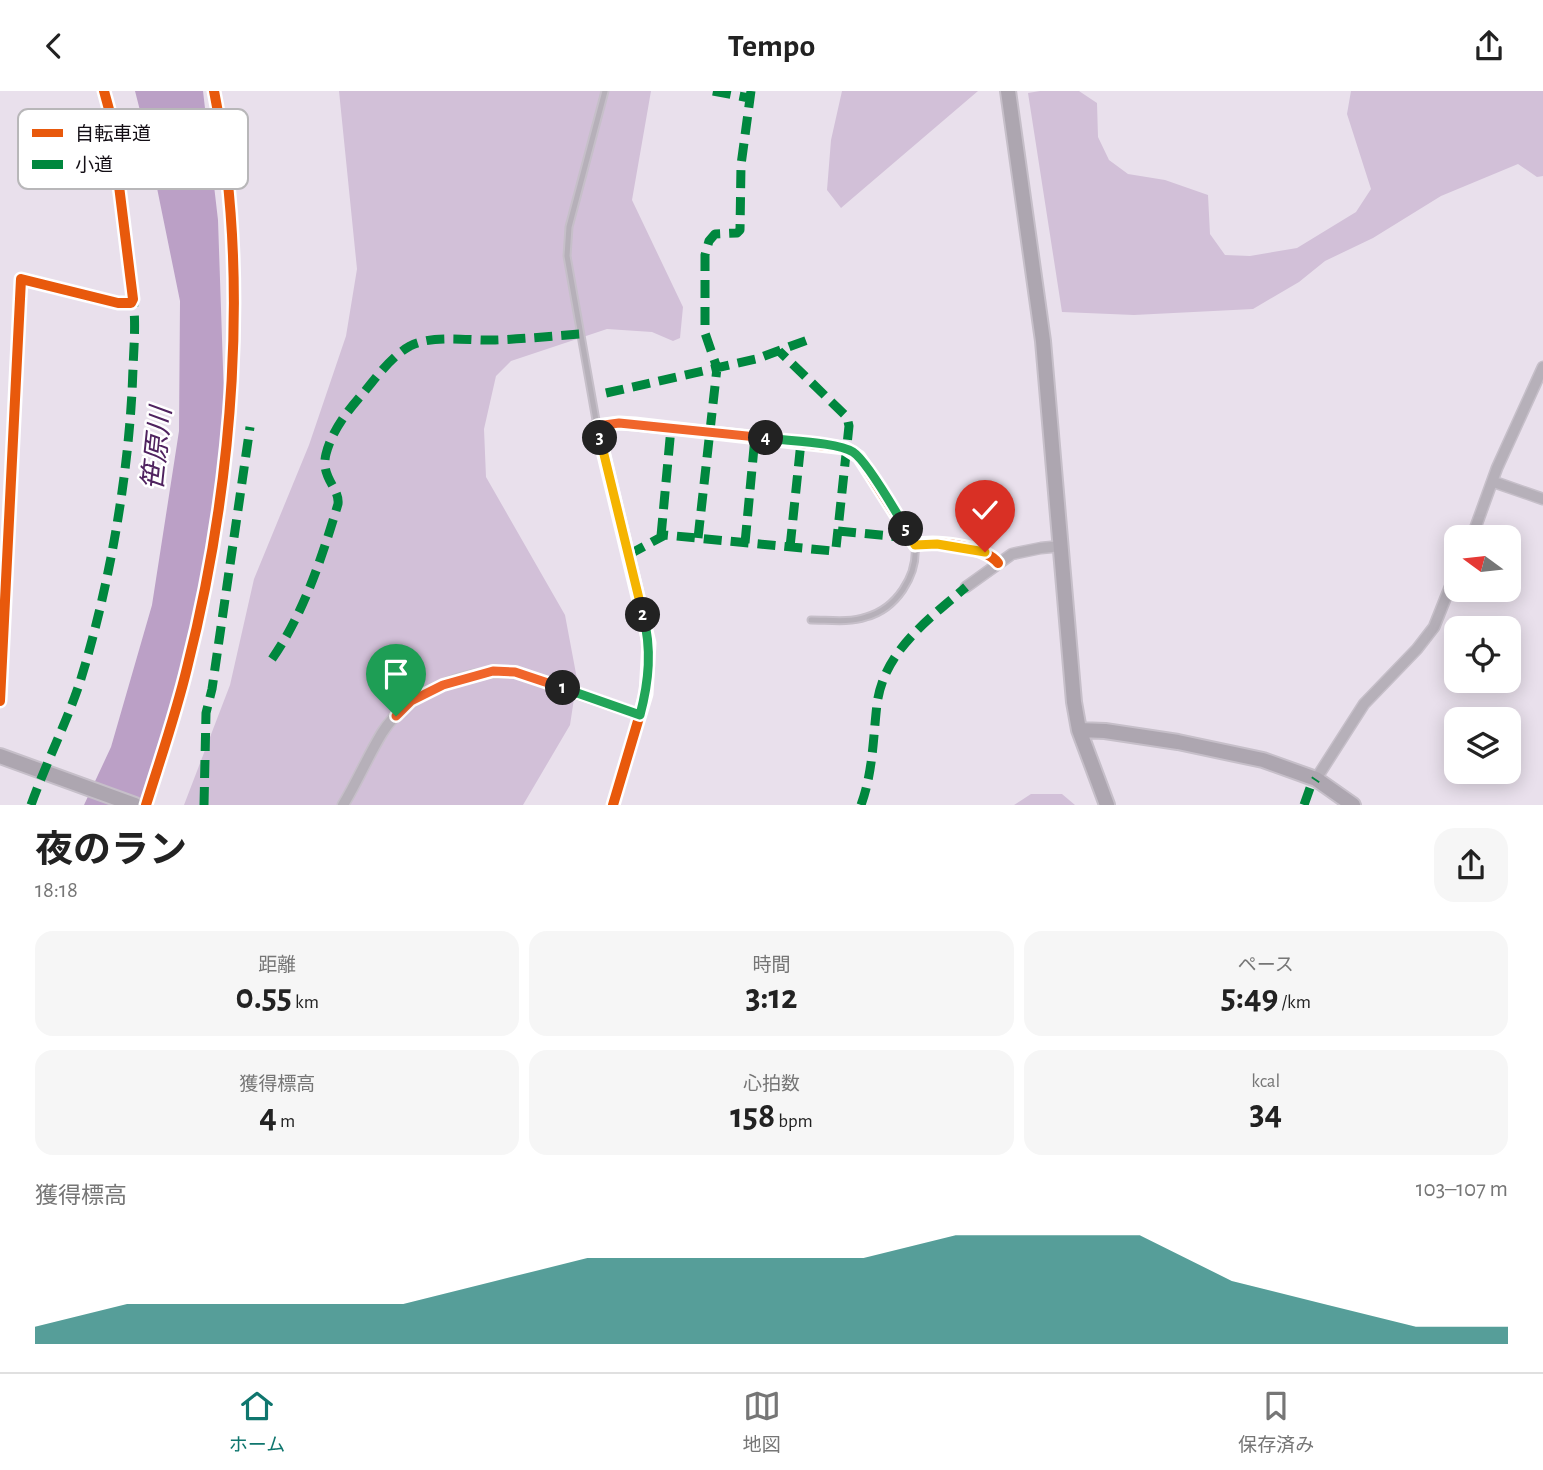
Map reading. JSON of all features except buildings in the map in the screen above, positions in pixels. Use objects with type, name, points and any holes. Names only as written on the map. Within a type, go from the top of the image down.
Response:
[{"type":"street","points":[[104,91],[109,109]]},
{"type":"street","points":[[214,91],[216,109]]},
{"type":"street","points":[[1008,91],[1043,341],[1074,702],[1079,730],[1107,805]]},
{"type":"street","points":[[0,701],[6,461],[21,279],[118,303],[131,303],[133,299],[119,189]]},
{"type":"street","points":[[146,805],[187,669],[215,528],[228,435],[234,288],[227,189]]},
{"type":"street","points":[[1477,525],[1497,468],[1543,367]]},
{"type":"street","points":[[612,805],[646,694],[649,643],[597,426],[635,424],[845,448],[859,457],[915,545],[975,549],[990,554],[998,562]]},
{"type":"street","points":[[1494,482],[1543,499]]},
{"type":"street","points":[[966,587],[998,562],[1018,552],[1062,546]]},
{"type":"street","points":[[1316,779],[1364,704],[1417,649],[1434,627],[1444,602]]},
{"type":"street","points":[[343,805],[382,733],[396,716],[411,701],[443,685],[493,671],[515,672],[640,715]]},
{"type":"street","points":[[1079,730],[1178,741],[1263,760],[1316,779],[1353,805]]},
{"type":"street","points":[[0,756],[135,805]]},
{"type":"lane","points":[[597,426],[567,256],[569,227],[605,91]]},
{"type":"lane","points":[[811,620],[862,619],[889,605],[901,593],[913,571],[915,545]]},
{"type":"shaded area","points":[[135,91],[203,91],[205,109],[140,109]]},
{"type":"shaded area","points":[[339,91],[651,91],[632,200],[683,307],[680,338],[673,341],[652,332],[607,329],[511,361],[496,376],[484,429],[486,477],[565,615],[577,679],[570,725],[523,805],[184,805],[230,685],[254,579],[309,445],[346,336],[357,269]]},
{"type":"shaded area","points":[[842,91],[978,91],[841,208],[827,190],[831,140]]},
{"type":"shaded area","points":[[1079,91],[1097,103],[1098,137],[1109,160],[1128,174],[1165,180],[1208,195],[1210,234],[1225,255],[1250,256],[1297,248],[1356,212],[1371,189],[1347,114],[1351,91],[1543,91],[1543,176],[1537,177],[1518,164],[1441,196],[1373,238],[1325,261],[1299,282],[1253,309],[1134,315],[1062,312],[1028,93]]},
{"type":"shaded area","points":[[157,189],[214,189],[218,220],[225,427],[206,576],[164,760],[144,805],[84,805],[111,747],[152,605],[179,431],[180,301]]},
{"type":"shaded area","points":[[1031,794],[1062,794],[1075,805],[1014,805]]},
{"type":"marked path","points":[[713,91],[749,98]]},
{"type":"marked path","points":[[698,538],[717,368],[705,333],[705,255],[709,241],[715,234],[737,233],[740,230],[741,165],[751,91]]},
{"type":"marked path","points":[[31,805],[80,682],[109,567],[128,446],[134,342],[133,299]]},
{"type":"marked path","points":[[272,659],[303,604],[338,504],[326,470],[329,445],[347,413],[386,366],[410,346],[430,340],[495,340],[580,334]]},
{"type":"marked path","points":[[606,393],[756,359],[813,338]]},
{"type":"marked path","points":[[628,555],[665,535],[833,551],[836,548],[849,426],[847,417],[779,351]]},
{"type":"marked path","points":[[204,805],[206,713],[212,689],[250,427]]},
{"type":"marked path","points":[[661,536],[671,428]]},
{"type":"marked path","points":[[745,543],[755,437]]},
{"type":"marked path","points":[[790,547],[801,442]]},
{"type":"marked path","points":[[838,531],[911,538]]},
{"type":"marked path","points":[[861,805],[870,768],[877,704],[881,685],[889,668],[910,638],[966,587]]},
{"type":"marked path","points":[[1304,805],[1316,779]]},
{"type":"cycle path","points":[[104,91],[109,109]]},
{"type":"cycle path","points":[[214,91],[217,109]]},
{"type":"cycle path","points":[[0,701],[21,279],[118,303],[131,303],[133,299],[119,189]]},
{"type":"cycle path","points":[[146,805],[178,702],[203,599],[226,454],[234,307],[228,189]]},
{"type":"cycle path","points":[[613,805],[646,694],[649,643],[597,426],[635,424],[845,448],[859,457],[915,545],[935,543],[959,546],[982,552],[998,563]]},
{"type":"route","points":[[396,716],[411,701],[443,685],[493,671],[515,672],[640,715],[646,694],[649,643],[597,426],[635,424],[845,448],[859,457],[915,545],[937,544],[985,552]]},
{"type":"water label","name":"笹原川","points":[[158,449]]}]
